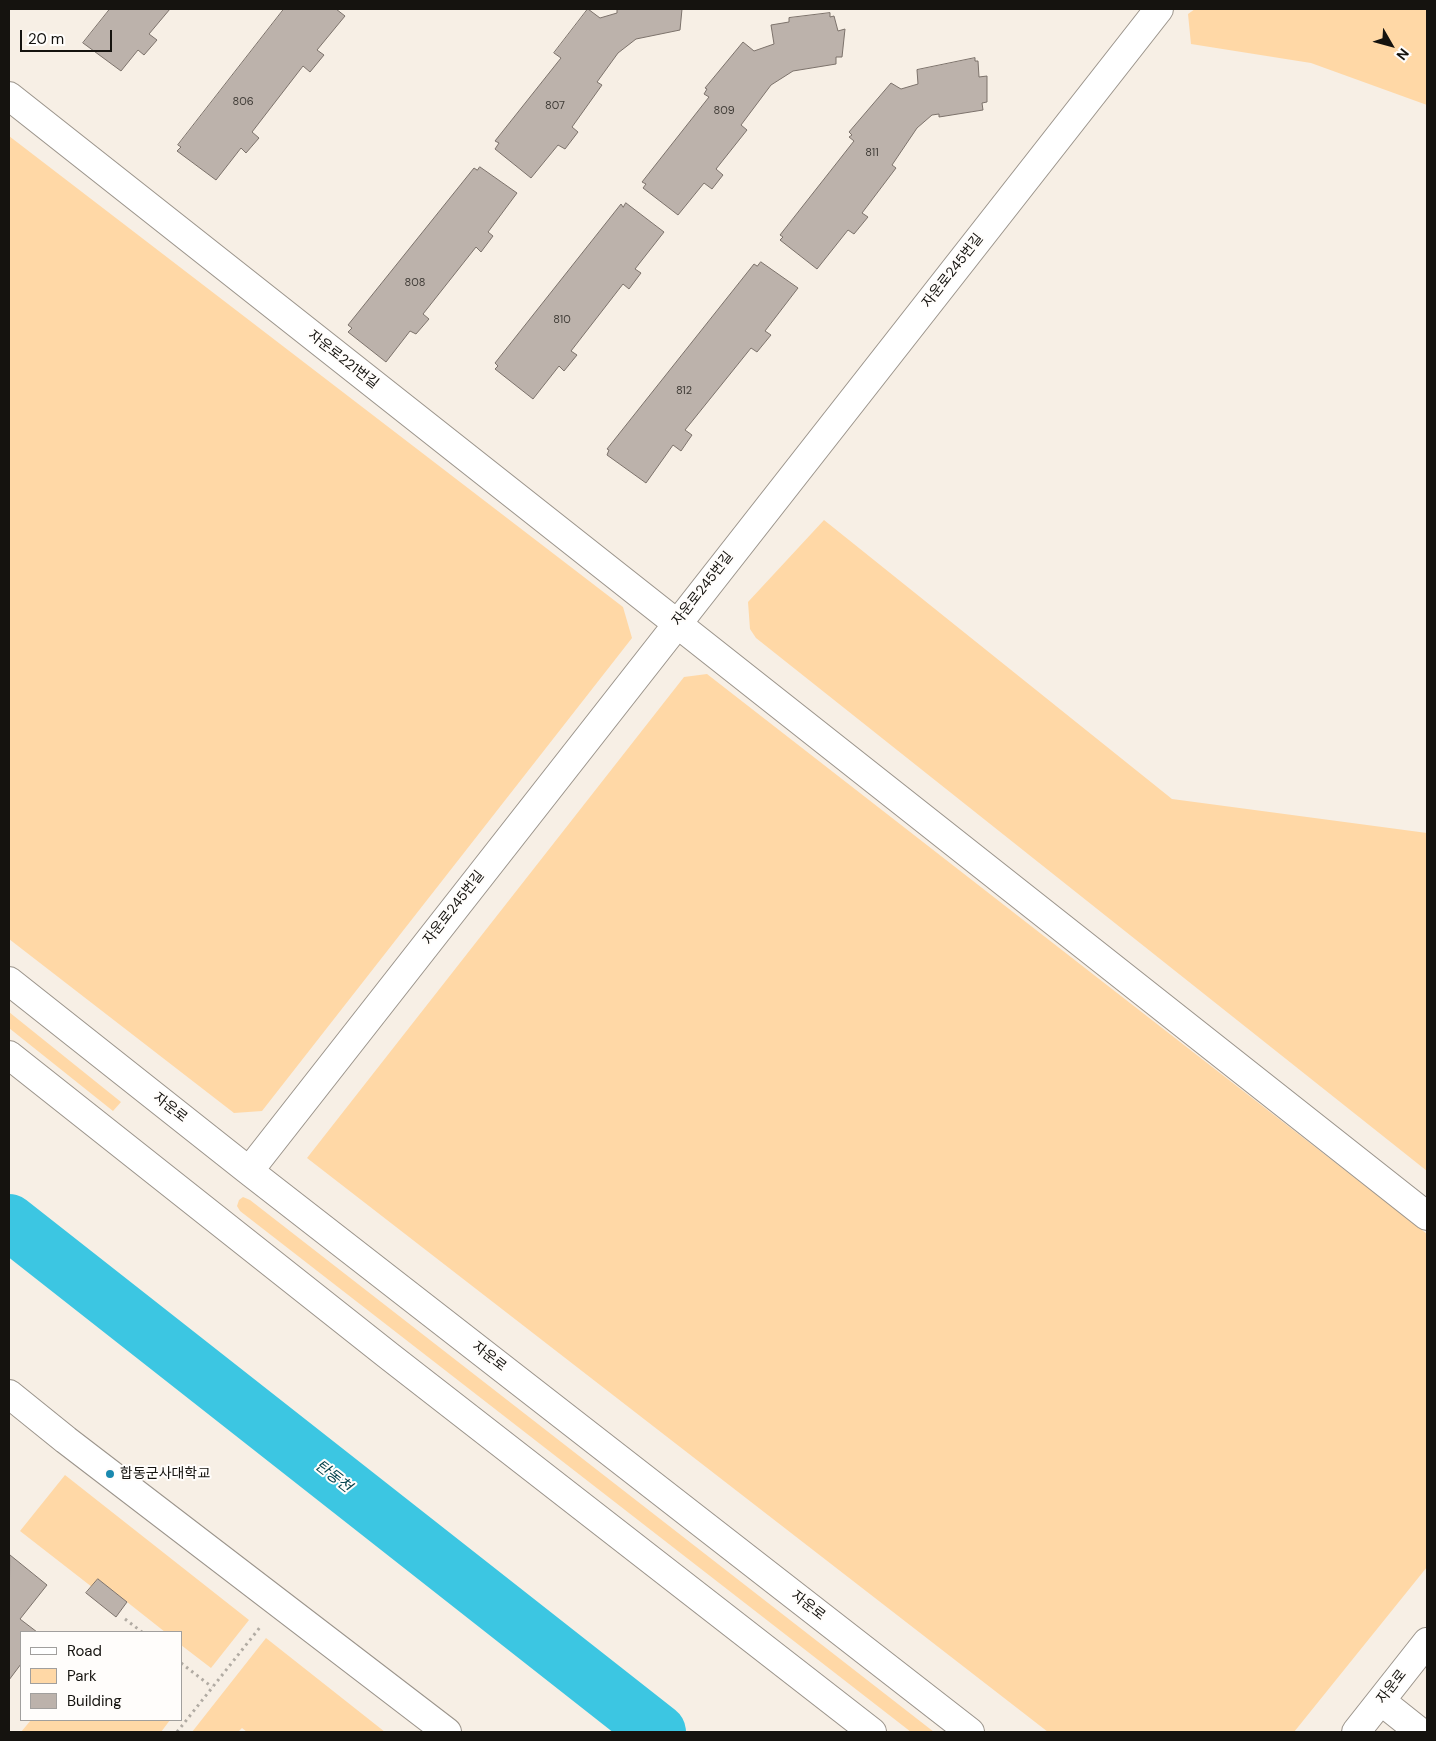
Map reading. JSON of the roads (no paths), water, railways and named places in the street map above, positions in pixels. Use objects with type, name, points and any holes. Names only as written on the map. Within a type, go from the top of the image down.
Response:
[{"type":"street","name":"자운로245번길","points":[[249,1171],[676,623],[1159,9]]},
{"type":"street","name":"자운로221번길","points":[[9,96],[1427,1216]]},
{"type":"street","name":"자운로","points":[[9,981],[249,1171],[970,1732]]},
{"type":"street","points":[[9,1055],[389,1356],[872,1732]]},
{"type":"street","points":[[9,1394],[66,1440],[447,1732]]},
{"type":"street","name":"자운로","points":[[1356,1732],[1427,1642]]},
{"type":"street","points":[[1381,1701],[1420,1732]]},
{"type":"waterway","name":"탄동천","points":[[9,1222],[658,1732]]},
{"type":"place","name":"합동군사대학교","points":[[110,1474]]}]
